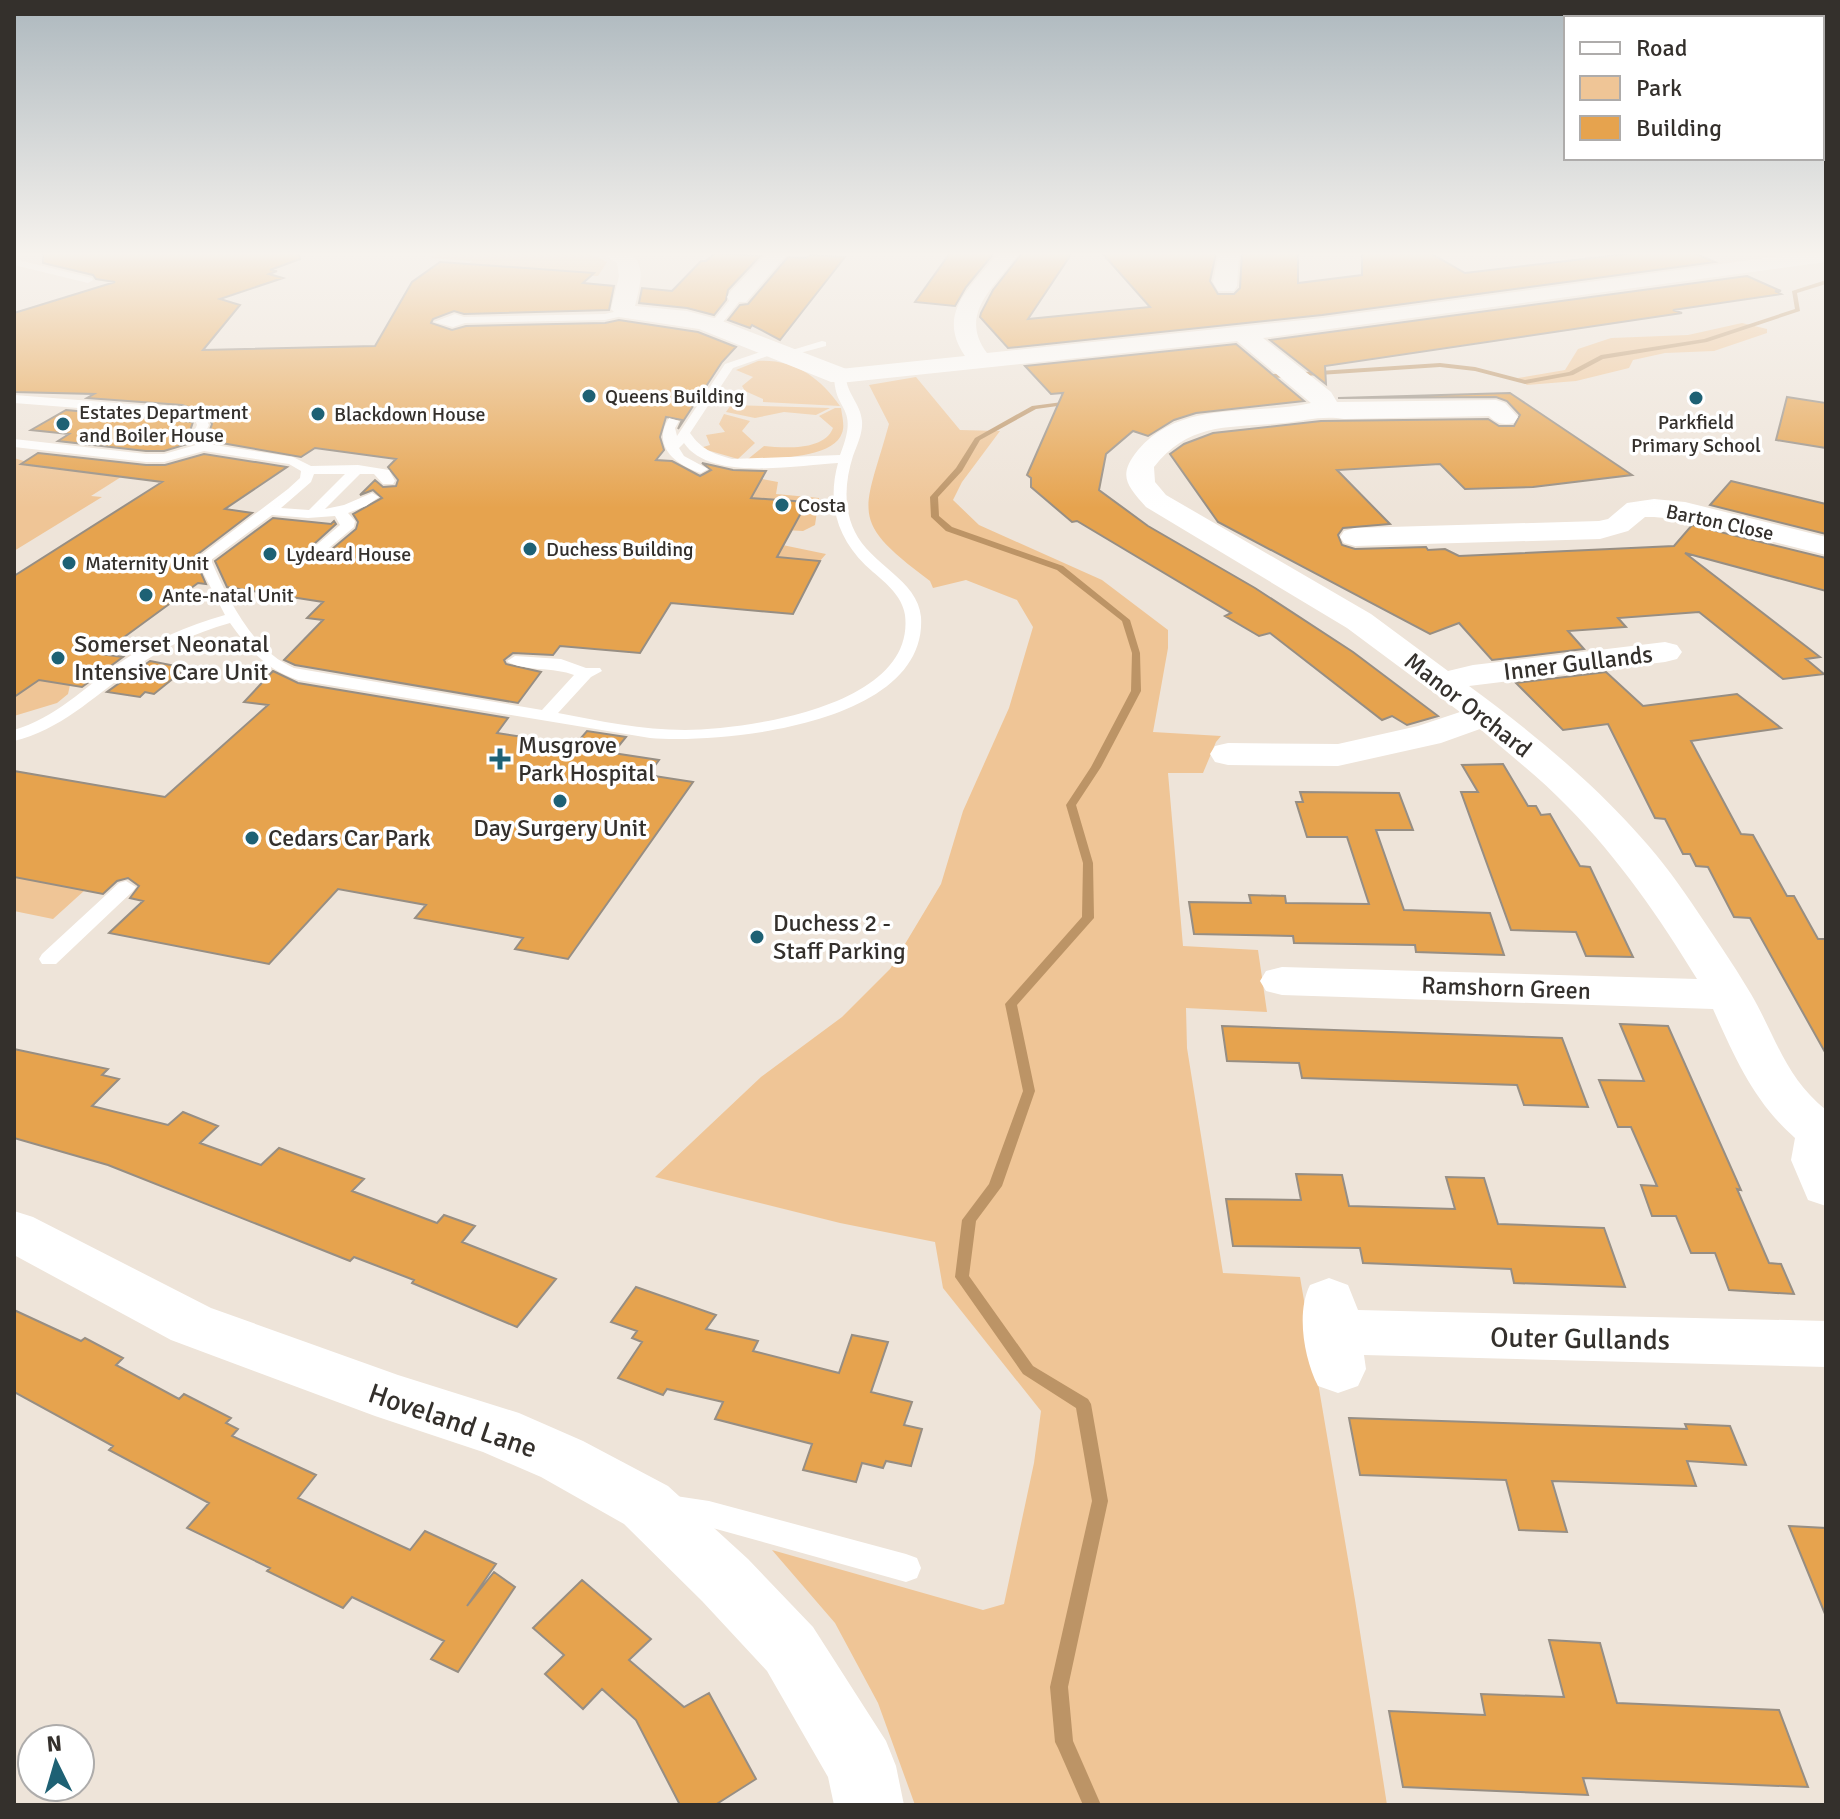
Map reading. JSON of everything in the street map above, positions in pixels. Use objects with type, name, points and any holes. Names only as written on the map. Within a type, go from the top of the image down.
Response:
[{"type":"street","points":[[744,338],[840,376],[1204,338]]},
{"type":"street","points":[[964,338],[980,360]]},
{"type":"street","points":[[1248,338],[1322,397],[1326,408]]},
{"type":"street","name":"Manor Orchard","points":[[1505,417],[1496,408],[1344,411],[1326,408],[1235,416],[1185,429],[1169,437],[1147,455],[1140,466],[1141,484],[1156,501],[1180,517],[1359,621],[1486,715],[1580,797],[1624,844],[1672,904],[1729,995],[1770,1081],[1793,1109],[1824,1132],[1816,1160],[1826,1187]]},
{"type":"street","name":"Barton Close","points":[[1355,537],[1529,541],[1600,530],[1618,525],[1637,509],[1654,508],[1685,511],[1826,546]]},
{"type":"street","name":"Inner Gullands","points":[[1444,682],[1473,675],[1669,653]]},
{"type":"street","points":[[1225,758],[1338,755],[1428,735],[1486,715]]},
{"type":"street","name":"Ramshorn Green","points":[[1282,981],[1729,995]]},
{"type":"street","name":"Hoveland Lane","points":[[14,1231],[191,1324],[395,1399],[498,1431],[562,1459],[646,1505]]},
{"type":"street","name":"Outer Gullands","points":[[1333,1334],[1826,1344]]},
{"type":"street","points":[[646,1505],[725,1580],[790,1649],[861,1766],[869,1805]]},
{"type":"lane","points":[[705,377],[729,366],[822,344]]},
{"type":"lane","points":[[672,447],[684,433],[707,424],[718,406],[708,399],[729,366]]},
{"type":"lane","points":[[308,470],[300,486],[203,559],[210,578],[234,617],[279,668],[304,677],[546,716],[582,728],[680,735],[744,731],[818,714],[848,702],[896,670],[914,640],[911,605],[891,579],[854,543],[841,514],[838,497],[856,423],[839,384],[840,376]]},
{"type":"lane","points":[[14,399],[182,412],[200,417],[203,425],[197,438],[204,447]]},
{"type":"lane","points":[[701,469],[679,459],[672,447],[672,422],[684,433],[692,448],[707,457],[739,462],[846,459]]},
{"type":"lane","points":[[14,443],[146,458],[164,458],[204,447],[293,461],[308,470],[358,469],[384,473],[388,481]]},
{"type":"lane","points":[[765,472],[789,469],[798,462]]},
{"type":"lane","points":[[313,513],[358,469]]},
{"type":"lane","points":[[269,510],[313,513],[337,510],[372,497]]},
{"type":"lane","points":[[313,554],[347,527],[348,521],[337,510]]},
{"type":"lane","points":[[14,736],[51,721],[126,666],[185,630],[234,617]]},
{"type":"lane","points":[[515,661],[561,664],[590,672],[546,716]]},
{"type":"lane","points":[[387,709],[403,694]]},
{"type":"lane","points":[[449,719],[463,703]]},
{"type":"lane","points":[[14,727],[51,721]]},
{"type":"lane","points":[[623,740],[661,744],[680,735]]},
{"type":"lane","points":[[49,959],[126,887]]},
{"type":"lane","name":"Hoveland Lane","points":[[646,1505],[709,1514],[906,1568]]},
{"type":"green space","points":[[1611,338],[1753,338],[1714,351],[1665,353],[1633,360],[1629,368],[1576,381],[1527,385],[1518,378],[1565,370],[1578,349]]},
{"type":"green space","points":[[758,361],[784,363],[805,372],[824,387],[840,406],[763,402],[742,386],[753,377],[736,370]]},
{"type":"green space","points":[[916,377],[960,430],[1000,431],[962,482],[953,500],[979,525],[1102,580],[1168,630],[1168,648],[1153,732],[1221,736],[1203,773],[1168,773],[1183,946],[1258,950],[1267,1012],[1186,1008],[1187,1048],[1223,1273],[1300,1277],[1387,1805],[915,1805],[878,1703],[835,1623],[772,1550],[983,1610],[1004,1604],[1034,1463],[1041,1411],[943,1288],[935,1242],[840,1223],[655,1177],[761,1077],[842,1017],[890,969],[941,884],[963,811],[1009,708],[1033,627],[1017,600],[966,580],[933,588],[930,581],[885,543],[874,528],[869,513],[873,478],[889,424],[869,385]]},
{"type":"green space","points":[[731,405],[830,408],[816,415],[784,412],[755,418],[726,412]]},
{"type":"green space","points":[[841,408],[843,430],[837,442],[827,448],[800,456],[748,459],[764,446],[803,446],[821,441],[833,428],[819,416]]},
{"type":"green space","points":[[724,414],[750,421],[742,431],[755,443],[738,459],[700,448],[710,445],[706,435],[725,432],[719,424]]},
{"type":"green space","points":[[14,458],[40,466],[121,477],[91,496],[102,497],[14,551]]},
{"type":"green space","points":[[762,479],[778,482],[776,494],[819,498],[815,525],[803,531],[749,528],[765,531],[760,536],[742,537],[737,545],[754,549],[768,542],[826,554],[820,561],[712,552],[729,525],[792,530],[806,502],[746,497]]},
{"type":"green space","points":[[24,677],[70,685],[68,694],[57,703],[14,716],[14,697]]},
{"type":"green space","points":[[14,877],[85,890],[53,919],[14,911]]},
{"type":"building","points":[[14,338],[213,338],[203,350],[375,346],[380,338],[713,338],[736,347],[722,362],[678,429],[682,420],[666,417],[660,437],[664,450],[656,460],[672,461],[700,476],[711,470],[702,463],[733,470],[766,471],[751,498],[807,502],[777,557],[820,561],[793,614],[671,603],[640,653],[560,646],[553,655],[513,653],[504,660],[506,664],[541,672],[518,703],[295,665],[284,660],[323,620],[307,618],[323,602],[227,587],[215,561],[273,518],[331,524],[334,521],[336,524],[303,554],[308,560],[320,559],[356,529],[358,522],[353,514],[382,498],[373,490],[360,495],[375,480],[383,487],[396,486],[398,480],[388,467],[396,459],[315,448],[301,457],[210,441],[207,438],[212,424],[207,413],[182,405],[87,398],[94,394],[14,392]]},
{"type":"building","points":[[999,338],[1104,338],[1008,348]]},
{"type":"building","points":[[1514,338],[1325,366],[1326,384],[1270,340]]},
{"type":"building","points":[[1236,344],[1304,401],[1196,413],[1174,420],[1148,436],[1133,431],[1106,454],[1099,490],[1148,526],[1255,588],[1353,652],[1438,716],[1407,725],[1392,716],[1382,720],[1270,633],[1259,636],[1225,616],[1231,613],[1077,521],[1072,522],[1031,487],[1031,478],[1027,475],[1063,393],[1051,394],[1025,366]]},
{"type":"building","points":[[1510,393],[1632,475],[1533,487],[1465,489],[1440,464],[1337,470],[1390,524],[1343,528],[1338,535],[1342,545],[1355,549],[1426,547],[1428,550],[1445,549],[1459,556],[1674,546],[1692,525],[1826,558],[1826,591],[1685,553],[1820,657],[1806,659],[1824,674],[1783,679],[1699,612],[1618,618],[1626,627],[1568,631],[1584,649],[1492,660],[1459,623],[1430,634],[1218,522],[1170,454],[1184,444],[1213,433],[1321,421],[1488,419],[1499,426],[1514,426],[1520,415],[1507,401],[1496,397],[1338,398]]},
{"type":"building","points":[[1787,397],[1826,403],[1826,448],[1776,440]]},
{"type":"building","name":"Estates Department and Boiler House","points":[[66,410],[193,422],[188,437],[191,443],[164,451],[146,451],[58,441],[69,434],[31,430]]},
{"type":"building","points":[[38,453],[146,465],[165,465],[204,454],[287,467],[225,509],[252,513],[194,557],[206,584],[198,583],[101,654],[123,657],[82,687],[39,680],[14,697],[14,576],[162,482],[21,464]]},
{"type":"building","points":[[1731,481],[1826,504],[1826,534],[1710,505]]},
{"type":"building","points":[[150,661],[186,668],[154,694],[145,692],[140,697],[107,692]]},
{"type":"building","points":[[273,671],[298,683],[508,718],[497,733],[575,745],[587,731],[626,737],[613,753],[659,760],[648,775],[693,782],[568,959],[515,949],[523,938],[415,918],[426,905],[338,889],[269,964],[109,933],[143,901],[130,898],[139,886],[128,878],[117,881],[103,894],[14,877],[14,771],[165,797],[268,705],[244,702]]},
{"type":"building","points":[[1606,672],[1643,706],[1737,694],[1781,728],[1691,741],[1741,834],[1753,835],[1787,896],[1794,896],[1818,939],[1826,939],[1826,1054],[1750,918],[1734,917],[1708,867],[1696,866],[1690,854],[1683,854],[1665,819],[1655,818],[1608,724],[1563,730],[1516,683]]},
{"type":"building","points":[[1503,764],[1528,806],[1536,806],[1541,815],[1550,814],[1580,866],[1590,867],[1633,957],[1586,956],[1576,932],[1511,930],[1461,792],[1478,792],[1462,765]]},
{"type":"building","points":[[1300,792],[1399,793],[1413,830],[1376,830],[1404,910],[1490,913],[1504,955],[1416,952],[1415,945],[1294,943],[1293,936],[1194,934],[1189,902],[1251,903],[1249,895],[1285,896],[1286,903],[1369,904],[1347,837],[1307,837],[1296,802],[1303,802]]},
{"type":"building","points":[[1620,1024],[1668,1026],[1741,1190],[1737,1189],[1769,1263],[1781,1264],[1794,1294],[1729,1290],[1715,1253],[1691,1253],[1676,1216],[1652,1216],[1641,1185],[1657,1186],[1631,1127],[1618,1127],[1599,1080],[1644,1081]]},
{"type":"building","points":[[1222,1026],[1562,1038],[1588,1107],[1524,1105],[1517,1085],[1302,1078],[1299,1063],[1227,1061]]},
{"type":"building","points":[[14,1049],[108,1069],[102,1075],[119,1079],[92,1106],[168,1125],[183,1112],[218,1126],[200,1143],[261,1165],[279,1148],[364,1179],[352,1191],[437,1223],[444,1215],[475,1226],[462,1242],[556,1279],[517,1327],[412,1283],[414,1280],[354,1257],[350,1261],[108,1165],[14,1138]]},
{"type":"building","points":[[1296,1174],[1342,1175],[1349,1206],[1455,1209],[1446,1177],[1484,1178],[1498,1224],[1604,1228],[1625,1287],[1514,1283],[1511,1269],[1363,1263],[1360,1248],[1233,1246],[1226,1199],[1301,1200]]},
{"type":"building","points":[[636,1287],[716,1315],[706,1329],[758,1341],[753,1351],[839,1373],[852,1335],[888,1342],[871,1392],[912,1402],[904,1425],[922,1429],[911,1466],[886,1461],[883,1468],[862,1463],[856,1482],[803,1470],[812,1444],[715,1419],[723,1402],[667,1389],[663,1395],[618,1378],[642,1342],[632,1338],[637,1331],[611,1322]]},
{"type":"building","points":[[14,1310],[81,1341],[85,1338],[123,1358],[116,1365],[179,1399],[184,1394],[231,1418],[226,1423],[238,1429],[232,1436],[316,1475],[298,1498],[410,1550],[425,1531],[496,1564],[467,1606],[494,1572],[515,1587],[458,1672],[431,1659],[444,1641],[352,1597],[343,1608],[187,1528],[209,1503],[109,1450],[113,1446],[14,1392]]},
{"type":"building","points":[[1349,1418],[1687,1429],[1685,1424],[1730,1426],[1746,1465],[1687,1461],[1696,1486],[1552,1481],[1567,1532],[1519,1530],[1506,1480],[1360,1475]]},
{"type":"building","points":[[1789,1526],[1826,1528],[1825,1614]]},
{"type":"building","points":[[582,1580],[651,1639],[629,1660],[684,1707],[709,1693],[756,1779],[715,1805],[680,1805],[636,1720],[602,1689],[583,1709],[545,1674],[564,1655],[533,1628]]},
{"type":"building","points":[[1549,1640],[1600,1643],[1617,1703],[1779,1710],[1808,1787],[1583,1778],[1588,1795],[1403,1787],[1389,1711],[1485,1715],[1481,1694],[1564,1697]]},
{"type":"waterway","points":[[1260,377],[1440,365],[1475,369],[1525,382],[1571,374],[1601,357],[1714,338]]},
{"type":"waterway","points":[[1070,403],[1034,407],[977,439],[959,469],[934,497],[935,517],[949,529],[1060,568],[1126,620],[1136,653],[1136,691],[1096,767],[1071,805],[1088,863],[1088,918],[1011,1004],[1029,1091],[995,1186],[969,1220],[962,1277],[1028,1370],[1083,1404],[1100,1501],[1059,1687],[1064,1742],[1092,1805]]},
{"type":"place","name":"Queens Building","points":[[589,396]]},
{"type":"place","name":"Parkfield Primary School","points":[[1696,398]]},
{"type":"place","name":"Blackdown House","points":[[318,414]]},
{"type":"place","name":"Estates Department and Boiler House","points":[[63,424]]},
{"type":"place","name":"Costa","points":[[782,505]]},
{"type":"place","name":"Duchess Building","points":[[530,549]]},
{"type":"place","name":"Lydeard House","points":[[270,554]]},
{"type":"place","name":"Maternity Unit","points":[[69,563]]},
{"type":"place","name":"Ante-natal Unit","points":[[146,595]]},
{"type":"place","name":"Somerset Neonatal Intensive Care Unit","points":[[58,658]]},
{"type":"place","name":"Musgrove Park Hospital","points":[[500,759]]},
{"type":"place","name":"Day Surgery Unit","points":[[560,801]]},
{"type":"place","name":"Cedars Car Park","points":[[252,838]]},
{"type":"place","name":"Duchess 2 - Staff Parking","points":[[757,937]]}]
